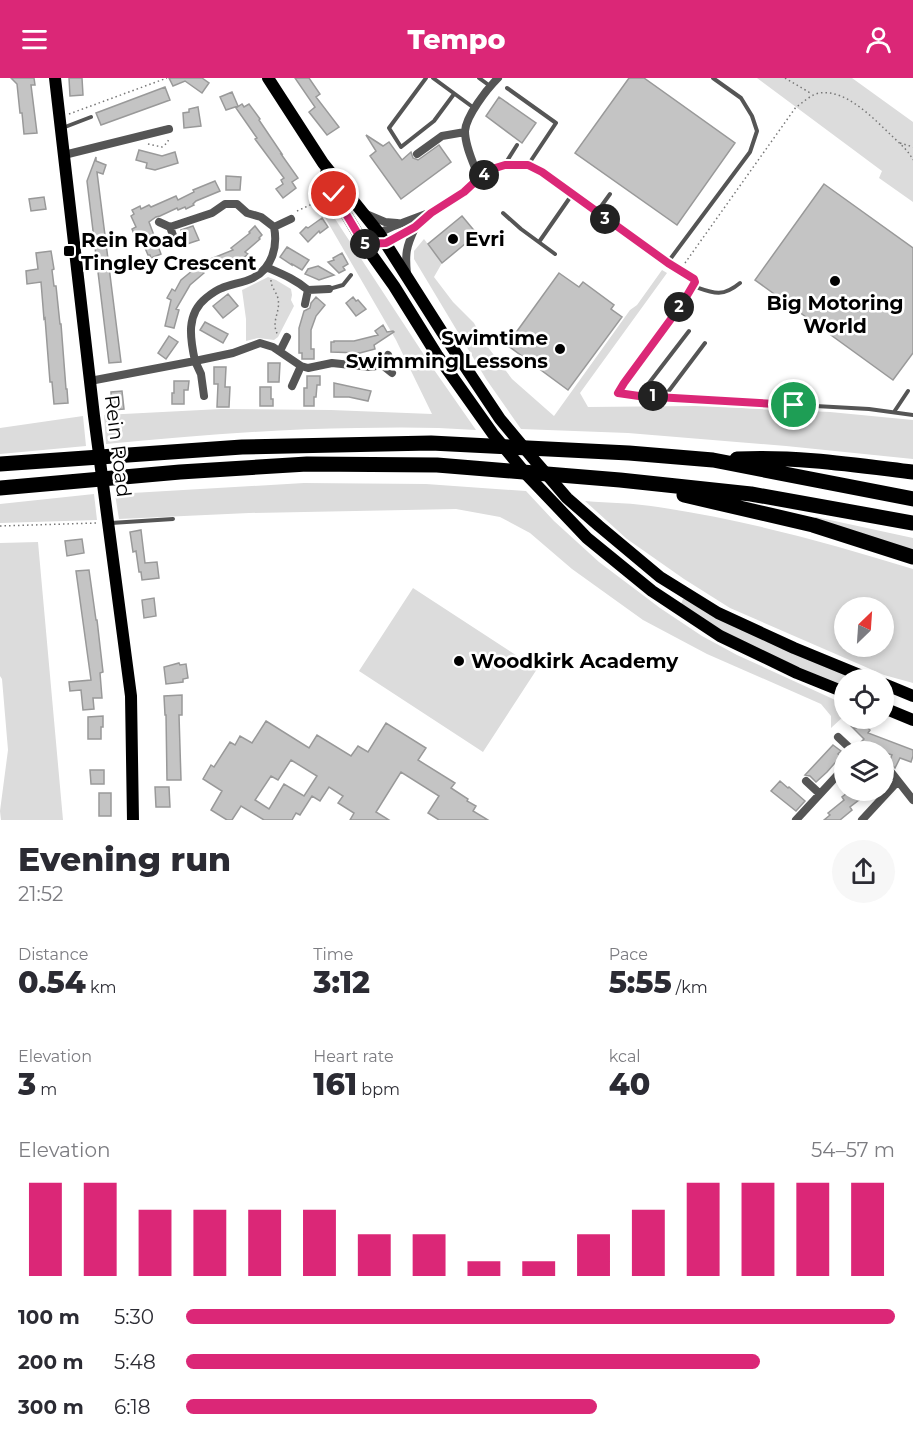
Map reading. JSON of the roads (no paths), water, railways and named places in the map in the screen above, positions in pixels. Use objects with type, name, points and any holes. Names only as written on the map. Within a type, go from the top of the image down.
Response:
[{"type":"highway","points":[[0,464],[242,447],[431,443],[629,453],[713,460],[913,499]]},
{"type":"highway","points":[[713,460],[764,458],[838,463],[913,472]]},
{"type":"highway","points":[[0,488],[180,472],[307,465],[437,465],[620,480],[751,494],[913,523]]},
{"type":"highway","points":[[620,480],[813,525],[913,557]]},
{"type":"main road","name":"Rein Road","points":[[55,78],[94,416],[130,696],[133,820]]},
{"type":"main road","points":[[268,78],[323,163],[364,213],[500,419],[567,498],[660,577],[718,613],[845,669]]},
{"type":"main road","points":[[323,163],[334,194],[436,354],[493,434],[527,475],[587,538],[652,591],[720,636],[834,688]]},
{"type":"main road","points":[[364,244],[381,240]]},
{"type":"main road","points":[[381,240],[394,286]]},
{"type":"main road","points":[[894,688],[909,694],[897,714]]},
{"type":"main road","points":[[894,713],[913,720]]},
{"type":"street","points":[[479,178],[465,132],[467,121],[490,86],[498,78]]},
{"type":"street","points":[[64,155],[169,129]]},
{"type":"street","points":[[417,154],[442,136],[465,132]]},
{"type":"street","points":[[381,240],[415,227],[492,169],[505,165],[528,165],[542,172],[596,213],[676,268]]},
{"type":"street","points":[[159,222],[170,227],[212,213],[225,204],[237,204],[248,213],[261,217],[274,227],[276,238],[274,252],[266,267],[253,278],[221,288],[201,302],[193,313],[190,328],[191,343],[201,374],[204,396]]},
{"type":"street","points":[[364,213],[392,223],[405,222],[431,213]]},
{"type":"street","points":[[274,227],[291,219]]},
{"type":"street","points":[[381,240],[405,222]]},
{"type":"street","points":[[170,227],[174,238]]},
{"type":"street","points":[[408,278],[405,252],[415,227]]},
{"type":"street","points":[[266,267],[284,273],[308,290],[329,289]]},
{"type":"street","points":[[305,304],[308,290]]},
{"type":"street","points":[[280,351],[286,340]]},
{"type":"street","points":[[90,381],[233,353],[260,343],[273,347],[301,366],[308,368],[332,363],[369,367],[382,365],[392,373]]},
{"type":"street","points":[[382,365],[388,355]]},
{"type":"street","points":[[292,386],[301,366]]},
{"type":"street","points":[[838,737],[844,741]]},
{"type":"street","points":[[894,776],[913,800]]},
{"type":"street","points":[[796,820],[834,779]]},
{"type":"street","points":[[806,781],[820,794]]},
{"type":"street","points":[[862,820],[898,781]]},
{"type":"lane","points":[[426,78],[389,128],[401,147],[434,121],[454,94]]},
{"type":"lane","points":[[433,78],[475,109]]},
{"type":"lane","points":[[479,78],[490,86]]},
{"type":"lane","points":[[668,263],[750,152],[757,131],[752,116],[741,98],[713,78]]},
{"type":"lane","points":[[507,88],[556,123],[528,165]]},
{"type":"lane","points":[[60,123],[91,117]]},
{"type":"lane","points":[[505,165],[518,145]]},
{"type":"lane","points":[[596,213],[610,194]]},
{"type":"lane","points":[[539,242],[572,195]]},
{"type":"lane","points":[[503,213],[555,254]]},
{"type":"lane","points":[[676,268],[693,277],[695,282],[682,304],[618,393],[913,415]]},
{"type":"lane","points":[[329,289],[343,285],[351,275]]},
{"type":"lane","points":[[693,286],[720,294],[732,290],[740,283]]},
{"type":"lane","points":[[639,396],[688,331]]},
{"type":"lane","points":[[664,397],[705,343]]},
{"type":"lane","points":[[894,412],[908,391]]},
{"type":"lane","points":[[108,520],[173,519]]},
{"type":"place","name":"Evri","points":[[453,239]]},
{"type":"place","name":"Rein Road Tingley Crescent","points":[[69,251]]},
{"type":"place","name":"Big Motoring World","points":[[835,281]]},
{"type":"place","name":"Swimtime Swimming Lessons","points":[[560,349]]},
{"type":"place","name":"Woodkirk Academy","points":[[459,661]]}]
